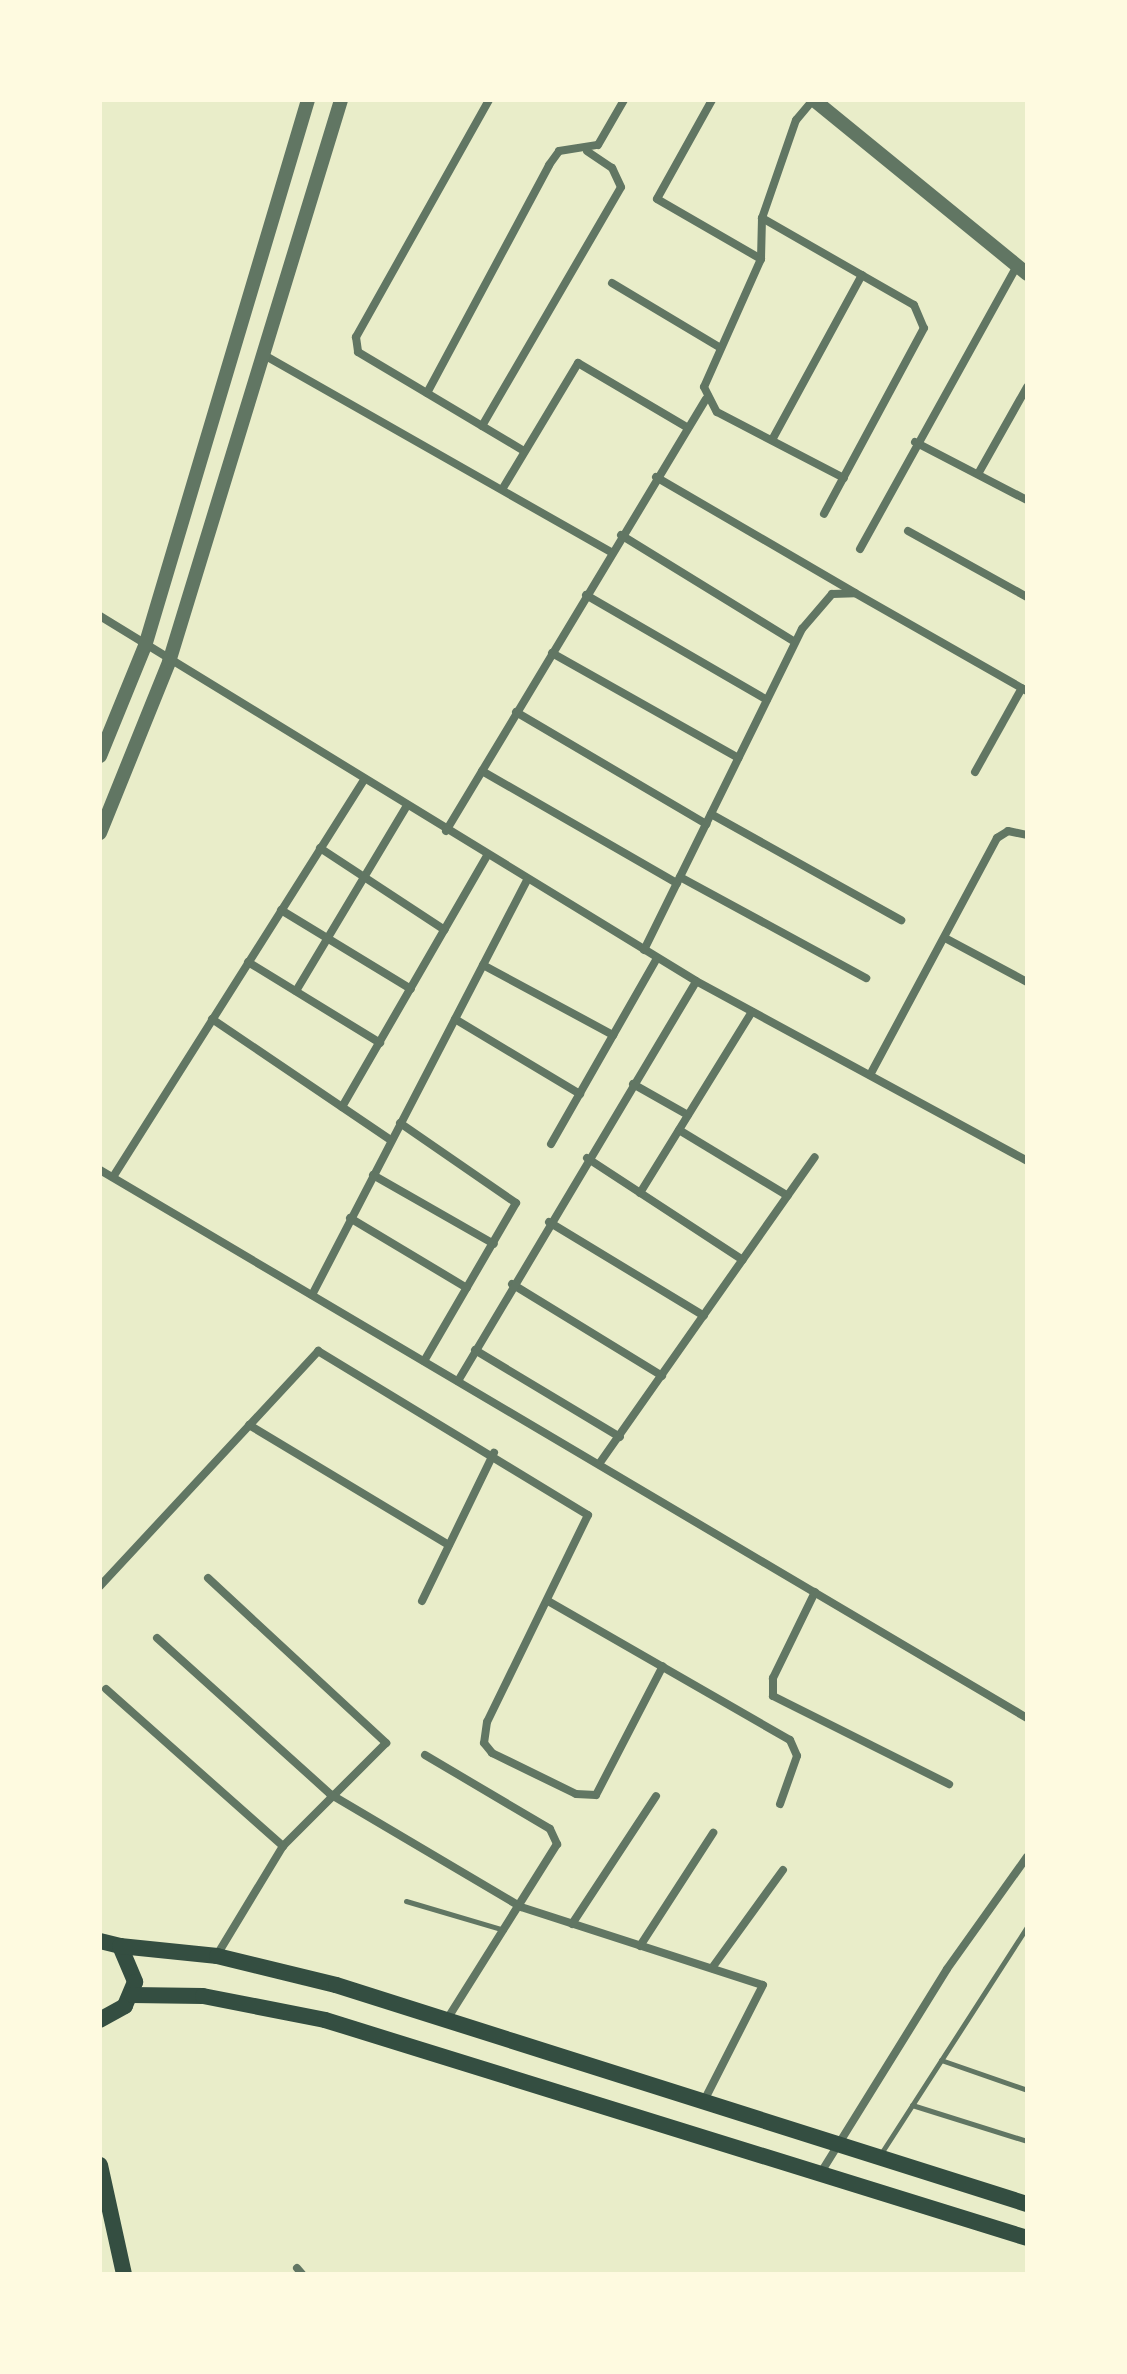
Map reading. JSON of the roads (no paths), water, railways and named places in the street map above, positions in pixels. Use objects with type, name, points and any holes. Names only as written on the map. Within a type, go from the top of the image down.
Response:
[{"type":"main road","points":[[107,1941],[217,1956],[448,2018],[703,2103],[1027,2204]]},
{"type":"main road","points":[[107,1941],[134,1969],[132,1995]]},
{"type":"main road","points":[[100,2020],[132,1995],[203,1996],[325,2020],[1027,2238]]},
{"type":"main road","points":[[100,2165],[124,2274]]},
{"type":"street","points":[[100,756],[145,646],[308,100]]},
{"type":"street","points":[[100,833],[169,662],[341,100]]},
{"type":"street","points":[[489,100],[356,337],[358,352],[524,451]]},
{"type":"street","points":[[587,151],[624,100]]},
{"type":"street","points":[[712,100],[657,199],[761,259]]},
{"type":"street","points":[[446,831],[685,426],[706,399],[719,347],[761,259],[762,218],[796,120],[813,100],[1022,270],[915,442],[860,549]]},
{"type":"street","points":[[427,393],[549,165],[559,151],[587,151],[612,168],[621,187],[482,426]]},
{"type":"street","points":[[762,218],[914,305],[924,328],[824,514]]},
{"type":"street","points":[[772,440],[862,275]]},
{"type":"street","points":[[612,283],[719,347]]},
{"type":"street","points":[[264,355],[611,552]]},
{"type":"street","points":[[503,488],[578,363],[685,426]]},
{"type":"street","points":[[978,474],[1027,387]]},
{"type":"street","points":[[706,399],[772,440],[844,478]]},
{"type":"street","points":[[915,442],[1027,499]]},
{"type":"street","points":[[656,477],[1024,690],[975,772]]},
{"type":"street","points":[[908,531],[1027,597]]},
{"type":"street","points":[[621,535],[795,642]]},
{"type":"street","points":[[644,950],[795,642],[832,594],[855,593]]},
{"type":"street","points":[[586,595],[767,700]]},
{"type":"street","points":[[100,616],[363,781],[696,981],[1027,1161]]},
{"type":"street","points":[[552,653],[738,758]]},
{"type":"street","points":[[516,712],[706,824]]},
{"type":"street","points":[[482,771],[679,880],[866,978]]},
{"type":"street","points":[[113,1177],[363,781]]},
{"type":"street","points":[[296,991],[406,807]]},
{"type":"street","points":[[711,814],[901,920]]},
{"type":"street","points":[[870,1075],[997,838],[1008,831],[1027,835]]},
{"type":"street","points":[[320,848],[445,930]]},
{"type":"street","points":[[342,1107],[487,856]]},
{"type":"street","points":[[312,1295],[527,880]]},
{"type":"street","points":[[281,910],[411,989]]},
{"type":"street","points":[[945,938],[1027,982]]},
{"type":"street","points":[[551,1144],[657,958]]},
{"type":"street","points":[[248,962],[380,1043]]},
{"type":"street","points":[[483,965],[613,1035]]},
{"type":"street","points":[[458,1381],[512,1284],[696,981]]},
{"type":"street","points":[[640,1193],[752,1012]]},
{"type":"street","points":[[212,1019],[391,1140]]},
{"type":"street","points":[[455,1019],[580,1094]]},
{"type":"street","points":[[633,1084],[688,1115]]},
{"type":"street","points":[[400,1123],[514,1196],[494,1244],[424,1361]]},
{"type":"street","points":[[679,1130],[788,1196]]},
{"type":"street","points":[[599,1464],[815,1157]]},
{"type":"street","points":[[587,1158],[743,1260]]},
{"type":"street","points":[[100,1170],[1027,1718]]},
{"type":"street","points":[[373,1175],[494,1244]]},
{"type":"street","points":[[350,1218],[467,1288]]},
{"type":"street","points":[[549,1222],[704,1316]]},
{"type":"street","points":[[512,1284],[662,1376]]},
{"type":"street","points":[[475,1350],[620,1437]]},
{"type":"street","points":[[100,1586],[318,1351],[494,1453],[588,1515],[487,1722],[484,1743],[492,1753],[576,1794],[596,1795],[663,1666]]},
{"type":"street","points":[[249,1425],[449,1545]]},
{"type":"street","points":[[422,1601],[494,1453]]},
{"type":"street","points":[[208,1578],[386,1743],[330,1794],[283,1846],[217,1956]]},
{"type":"street","points":[[815,1592],[773,1678],[773,1696],[949,1784]]},
{"type":"street","points":[[548,1601],[790,1740],[797,1756],[780,1804]]},
{"type":"street","points":[[157,1638],[330,1794],[521,1907],[763,1985],[703,2103]]},
{"type":"street","points":[[106,1689],[283,1846]]},
{"type":"street","points":[[425,1755],[556,1837],[556,1850],[448,2018]]},
{"type":"street","points":[[572,1924],[656,1796]]},
{"type":"street","points":[[640,1946],[713,1833]]},
{"type":"street","points":[[820,2175],[836,2144],[1027,1857]]},
{"type":"street","points":[[712,1968],[783,1870]]},
{"type":"lane","points":[[406,1901],[505,1930]]},
{"type":"lane","points":[[878,2158],[1027,1927]]},
{"type":"lane","points":[[941,2060],[1027,2090]]},
{"type":"lane","points":[[912,2105],[1027,2141]]}]
